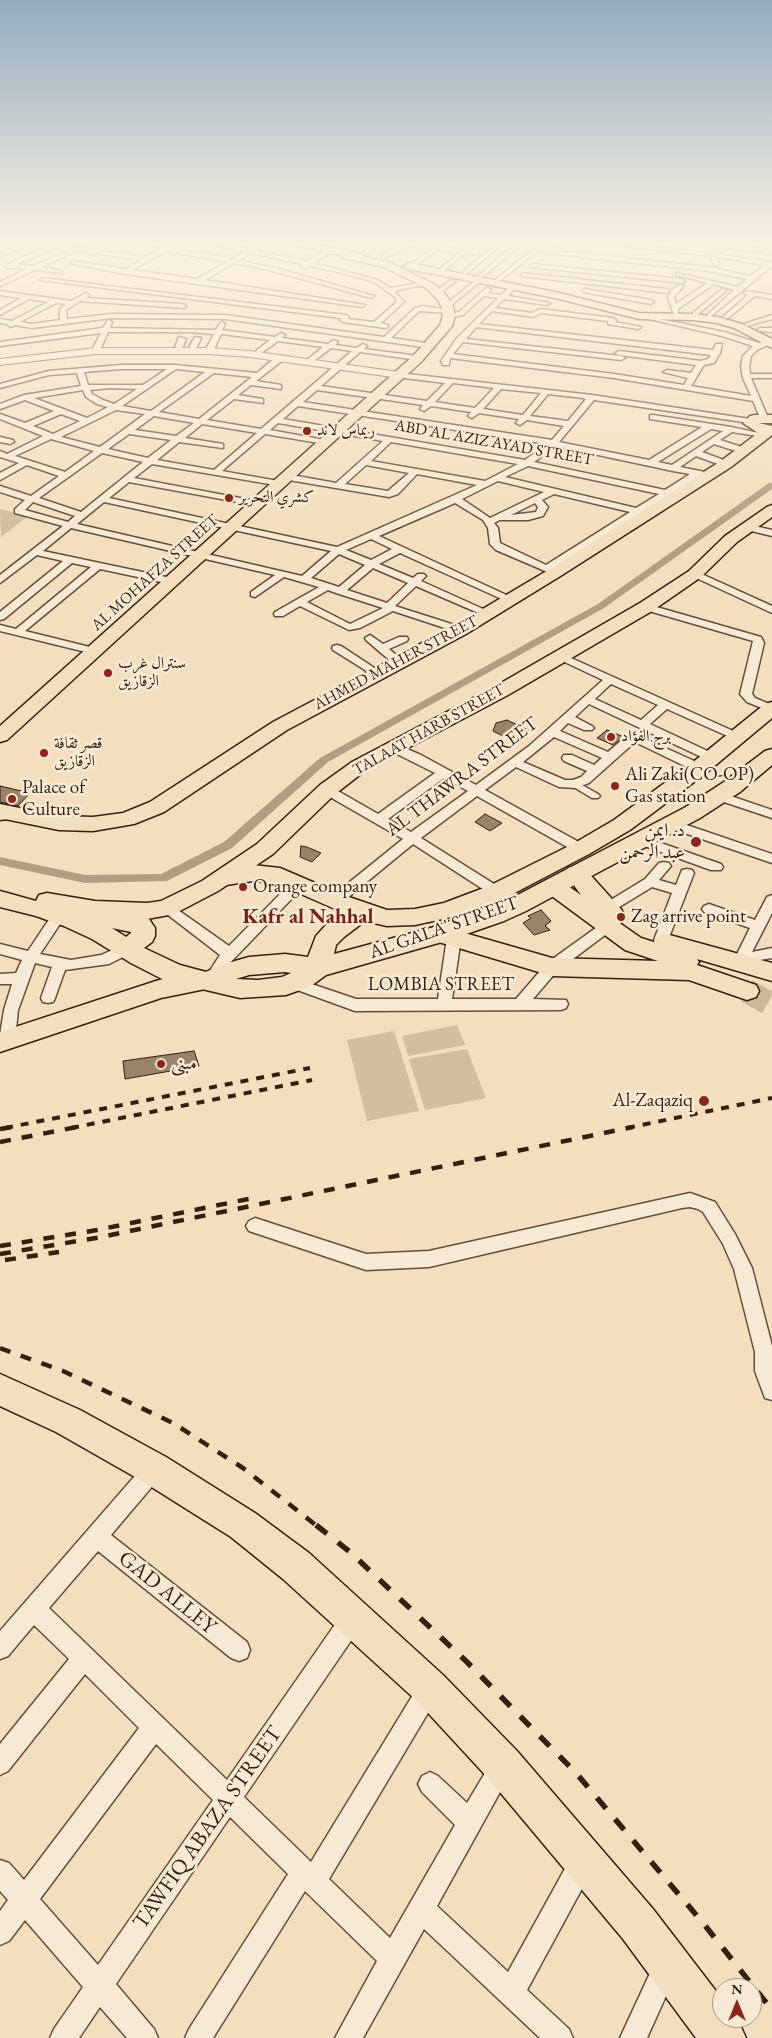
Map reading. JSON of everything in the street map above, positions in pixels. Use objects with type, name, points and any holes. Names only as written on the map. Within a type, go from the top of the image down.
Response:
[{"type":"highway","name":"AL GALA' STREET","points":[[226,877],[262,873],[280,876],[335,901],[387,918],[427,915],[465,905],[497,892],[581,849],[622,825],[696,771],[772,708]]},
{"type":"highway","name":"AL GALA' STREET","points":[[317,968],[412,940],[447,936],[495,915],[672,824],[720,796],[772,755]]},
{"type":"highway","points":[[696,771],[688,783],[703,789],[709,799],[720,796]]},
{"type":"highway","points":[[0,890],[53,908],[101,933],[126,949],[174,972],[211,980],[232,988],[258,989],[286,986],[294,983],[317,968],[325,942],[329,936],[354,918],[358,910]]},
{"type":"highway","points":[[0,899],[53,908]]},
{"type":"highway","points":[[387,918],[378,925],[379,932],[387,936],[412,940]]},
{"type":"highway","points":[[211,980],[230,971],[249,966],[285,963],[317,968]]},
{"type":"main road","name":"AL MOHAFZA STREET","points":[[0,736],[380,390],[418,358],[446,348],[446,338]]},
{"type":"main road","name":"AHMED MAHER STREET","points":[[2,812],[76,825],[110,822],[157,807],[280,726],[460,630],[642,512],[703,474],[726,464],[744,451],[765,425]]},
{"type":"main road","name":"TALAAT HARB STREET","points":[[53,908],[147,911],[166,908],[226,877],[265,849],[327,790],[359,766],[501,691],[646,607],[695,574],[730,539],[772,510]]},
{"type":"main road","points":[[576,873],[610,918],[633,944],[666,956],[720,970],[755,966]]},
{"type":"main road","points":[[553,886],[637,931],[660,940],[755,966]]},
{"type":"main road","points":[[447,936],[552,966],[579,969],[681,970],[714,978],[755,966]]},
{"type":"main road","points":[[4,1040],[156,990],[211,980]]},
{"type":"main road","points":[[0,1390],[68,1422],[154,1469],[243,1525],[296,1566],[430,1688],[503,1765],[668,1961],[724,2038]]},
{"type":"street","points":[[0,344],[19,343],[36,338]]},
{"type":"street","points":[[97,348],[101,338]]},
{"type":"street","points":[[216,338],[211,358],[151,414],[18,511],[70,525],[282,574],[460,630]]},
{"type":"street","points":[[269,338],[418,358]]},
{"type":"street","points":[[290,342],[294,338]]},
{"type":"street","points":[[261,353],[280,358],[312,361],[338,338]]},
{"type":"street","points":[[215,473],[371,338]]},
{"type":"street","points":[[372,338],[446,348],[497,351],[516,351],[543,346],[548,362]]},
{"type":"street","points":[[446,348],[458,338]]},
{"type":"street","points":[[480,342],[483,338]]},
{"type":"street","points":[[497,351],[502,338]]},
{"type":"street","points":[[541,338],[707,363],[712,360],[718,349],[726,341],[752,338]]},
{"type":"street","points":[[304,580],[338,550],[486,484],[527,463],[554,443],[585,406],[604,390],[620,367],[614,338]]},
{"type":"street","points":[[740,339],[750,338]]},
{"type":"street","points":[[740,339],[750,338]]},
{"type":"street","points":[[761,338],[746,361],[746,376],[759,397],[765,425]]},
{"type":"street","points":[[261,353],[276,339]]},
{"type":"street","points":[[446,348],[480,342],[497,351]]},
{"type":"street","points":[[693,342],[718,349]]},
{"type":"street","points":[[0,361],[47,352],[180,343],[195,343],[211,358]]},
{"type":"street","points":[[446,348],[516,351],[548,362],[604,390],[638,404],[765,425]]},
{"type":"street","points":[[446,348],[450,364],[548,362],[568,349],[592,352],[718,349]]},
{"type":"street","points":[[136,367],[142,350]]},
{"type":"street","points":[[0,361],[49,355],[142,350],[211,358],[259,375]]},
{"type":"street","points":[[516,351],[548,362]]},
{"type":"street","points":[[618,351],[712,360]]},
{"type":"street","points":[[618,351],[647,363]]},
{"type":"street","points":[[0,386],[49,373],[136,367],[175,367],[211,358],[261,353],[399,375],[546,392],[604,390],[649,384],[759,397]]},
{"type":"street","points":[[49,355],[49,373]]},
{"type":"street","points":[[0,580],[280,358]]},
{"type":"street","points":[[660,361],[659,365],[695,373]]},
{"type":"street","points":[[686,388],[700,363]]},
{"type":"street","points":[[3,456],[88,421],[115,407],[175,367]]},
{"type":"street","points":[[614,392],[649,384],[672,368]]},
{"type":"street","points":[[80,371],[85,387],[94,398],[115,407],[325,442]]},
{"type":"street","points":[[746,376],[772,376]]},
{"type":"street","points":[[413,421],[452,381]]},
{"type":"street","points":[[511,381],[604,390]]},
{"type":"street","points":[[250,382],[278,386]]},
{"type":"street","points":[[632,413],[649,384]]},
{"type":"street","points":[[649,384],[695,404]]},
{"type":"street","points":[[750,385],[772,384]]},
{"type":"street","points":[[0,386],[9,390]]},
{"type":"street","points":[[451,438],[500,386]]},
{"type":"street","points":[[0,407],[26,398],[85,387],[146,387]]},
{"type":"street","points":[[315,387],[380,390],[430,404],[570,424]]},
{"type":"street","points":[[509,436],[546,392]]},
{"type":"street","points":[[17,394],[88,421]]},
{"type":"street","points":[[232,396],[260,401]]},
{"type":"street","points":[[296,403],[413,421],[451,438],[509,436],[554,443],[703,474]]},
{"type":"street","points":[[585,406],[594,407]]},
{"type":"street","points":[[26,426],[61,411]]},
{"type":"street","points":[[641,415],[731,429],[765,425]]},
{"type":"street","points":[[0,416],[49,437],[98,452]]},
{"type":"street","name":"ABD AL AZIZ AYAD STREET","points":[[276,420],[390,439],[451,438],[527,463],[672,494]]},
{"type":"street","points":[[0,424],[130,462],[150,461],[215,473],[282,481],[392,493],[415,471]]},
{"type":"street","points":[[651,463],[710,426]]},
{"type":"street","points":[[673,468],[731,429]]},
{"type":"street","points":[[128,431],[220,446]]},
{"type":"street","points":[[681,436],[713,442],[744,451]]},
{"type":"street","points":[[0,439],[10,442]]},
{"type":"street","points":[[338,486],[390,439]]},
{"type":"street","points":[[674,449],[726,464]]},
{"type":"street","points":[[3,456],[66,475]]},
{"type":"street","points":[[364,462],[486,484]]},
{"type":"street","points":[[0,477],[25,463]]},
{"type":"street","points":[[497,478],[642,512]]},
{"type":"street","points":[[127,479],[256,504]]},
{"type":"street","points":[[0,489],[82,515]]},
{"type":"street","points":[[493,520],[552,491]]},
{"type":"street","points":[[456,498],[493,520],[540,514],[543,507],[536,499]]},
{"type":"street","points":[[103,499],[338,550],[414,581],[510,599]]},
{"type":"street","points":[[493,520],[495,544],[499,548],[551,570]]},
{"type":"street","points":[[746,527],[772,533]]},
{"type":"street","points":[[371,536],[437,567],[488,613]]},
{"type":"street","points":[[340,591],[373,563],[399,549]]},
{"type":"street","points":[[36,552],[171,581]]},
{"type":"street","points":[[0,617],[71,559]]},
{"type":"street","points":[[224,572],[234,562]]},
{"type":"street","points":[[18,632],[98,565]]},
{"type":"street","points":[[299,602],[349,627],[356,626],[390,608],[414,581],[437,567]]},
{"type":"street","points":[[0,569],[11,571]]},
{"type":"street","points":[[255,594],[282,574]]},
{"type":"street","points":[[695,574],[770,608],[757,618]]},
{"type":"street","points":[[279,614],[327,587]]},
{"type":"street","points":[[646,607],[752,637],[759,641],[746,694],[751,700],[772,708]]},
{"type":"street","points":[[0,628],[94,652]]},
{"type":"street","points":[[370,638],[398,662]]},
{"type":"street","points":[[382,648],[403,639]]},
{"type":"street","points":[[757,647],[772,648]]},
{"type":"street","points":[[337,648],[377,673]]},
{"type":"street","points":[[560,656],[738,737]]},
{"type":"street","name":"AL THAWRA STREET","points":[[335,901],[412,838],[516,763],[553,732],[610,679]]},
{"type":"street","points":[[587,699],[642,725],[696,771]]},
{"type":"street","points":[[642,725],[665,704]]},
{"type":"street","points":[[567,718],[588,728]]},
{"type":"street","points":[[553,732],[610,757]]},
{"type":"street","points":[[516,763],[563,784],[581,783],[627,741],[634,738],[696,771]]},
{"type":"street","points":[[393,747],[581,849]]},
{"type":"street","points":[[568,758],[596,770]]},
{"type":"street","points":[[379,819],[444,773]]},
{"type":"street","points":[[575,784],[595,796]]},
{"type":"street","points":[[327,790],[412,838],[497,892]]},
{"type":"street","points":[[720,796],[772,814]]},
{"type":"street","points":[[672,824],[772,859]]},
{"type":"street","points":[[641,840],[716,867]]},
{"type":"street","points":[[520,1004],[552,966],[610,918],[650,882],[664,866]]},
{"type":"street","points":[[660,940],[687,874]]},
{"type":"street","points":[[650,882],[680,891]]},
{"type":"street","points":[[211,980],[229,954],[297,885]]},
{"type":"street","points":[[755,966],[765,918],[772,900]]},
{"type":"street","points":[[4,1040],[21,978],[53,908]]},
{"type":"street","points":[[166,908],[229,954]]},
{"type":"street","points":[[709,909],[765,918]]},
{"type":"street","points":[[444,1005],[447,936]]},
{"type":"street","points":[[0,949],[60,964],[92,963],[104,960],[126,949]]},
{"type":"street","points":[[48,998],[60,964]]},
{"type":"street","points":[[0,979],[21,978]]},
{"type":"street","name":"LOMBIA STREET","points":[[294,983],[356,1005],[562,1004]]},
{"type":"street","points":[[255,1226],[366,1262],[420,1260],[682,1201],[690,1200],[702,1203],[709,1207],[743,1268],[764,1352],[765,1371],[772,1391]]},
{"type":"street","points":[[0,1648],[154,1469]]},
{"type":"street","name":"GAD ALLEY","points":[[96,1536],[238,1650]]},
{"type":"street","points":[[34,1609],[83,1659],[393,1959]]},
{"type":"street","name":"TAWFIQ ABAZA STREET","points":[[63,2038],[353,1618]]},
{"type":"street","points":[[0,1763],[83,1659]]},
{"type":"street","points":[[198,2038],[308,1877],[430,1688]]},
{"type":"street","points":[[0,1932],[154,1727]]},
{"type":"street","points":[[353,2036],[393,1959],[503,1765]]},
{"type":"street","points":[[430,1784],[469,1822]]},
{"type":"street","points":[[511,1993],[584,1859]]},
{"type":"street","points":[[0,1872],[145,2038]]},
{"type":"street","points":[[421,1909],[560,2038]]},
{"type":"street","points":[[633,2038],[668,1961]]},
{"type":"shaded area","points":[[0,509],[28,516],[1,537]]},
{"type":"shaded area","points":[[457,1025],[465,1045],[408,1056],[402,1036]]},
{"type":"shaded area","points":[[394,1031],[419,1111],[367,1121],[347,1040]]},
{"type":"shaded area","points":[[467,1049],[486,1098],[425,1110],[409,1059]]},
{"type":"building","points":[[507,720],[530,731],[515,742],[493,731],[496,723]]},
{"type":"building","name":"برج الفؤاد","points":[[607,730],[624,737],[613,745],[597,738]]},
{"type":"building","name":"Palace of Culture","points":[[0,786],[30,793],[18,806],[0,802]]},
{"type":"building","points":[[485,814],[502,823],[490,831],[475,822]]},
{"type":"building","points":[[301,846],[321,853],[312,862],[300,857]]},
{"type":"building","points":[[541,910],[551,921],[545,926],[550,930],[534,935],[523,923],[531,918],[528,916]]},
{"type":"building","name":"مبنى","points":[[194,1051],[199,1066],[125,1079],[123,1061]]},
{"type":"waterway","points":[[0,861],[85,879],[163,878],[228,845],[324,760],[601,606],[772,485]]},
{"type":"tunnel","points":[[747,991],[772,1005]]},
{"type":"railway","points":[[5,1128],[310,1068]]},
{"type":"railway","points":[[71,1128],[312,1080]]},
{"type":"railway","points":[[627,1128],[772,1098]]},
{"type":"railway","points":[[0,1129],[12,1127]]},
{"type":"railway","points":[[0,1142],[77,1127]]},
{"type":"railway","points":[[0,1254],[96,1238],[633,1127]]},
{"type":"railway","points":[[0,1246],[97,1230],[258,1197]]},
{"type":"railway","points":[[5,1260],[59,1252]]},
{"type":"railway","points":[[0,1348],[63,1371],[173,1423],[243,1468],[317,1526]]},
{"type":"railway","points":[[316,1525],[350,1552],[467,1662],[576,1773],[703,1923],[772,2010]]},
{"type":"place","name":"ريماس لاند","points":[[307,431]]},
{"type":"place","name":"كشري التحرير","points":[[229,498]]},
{"type":"place","name":"سنترال غرب الزقازيق","points":[[108,673]]},
{"type":"place","name":"برج الفؤاد","points":[[611,737]]},
{"type":"place","name":"قصر ثقافة الزقازيق","points":[[44,753]]},
{"type":"place","name":"Ali Zaki(CO-OP) Gas station","points":[[615,786]]},
{"type":"place","name":"Palace of Culture","points":[[12,799]]},
{"type":"place","name":"د. ايمن عبد الرحمن","points":[[696,842]]},
{"type":"place","name":"Orange company","points":[[243,887]]},
{"type":"place","name":"Zag arrive point","points":[[621,917]]},
{"type":"place","name":"مبنى","points":[[161,1064]]},
{"type":"place","name":"Al-Zaqaziq","points":[[704,1101]]},
{"type":"district","name":"Kafr al Nahhal","points":[[308,917]]}]
